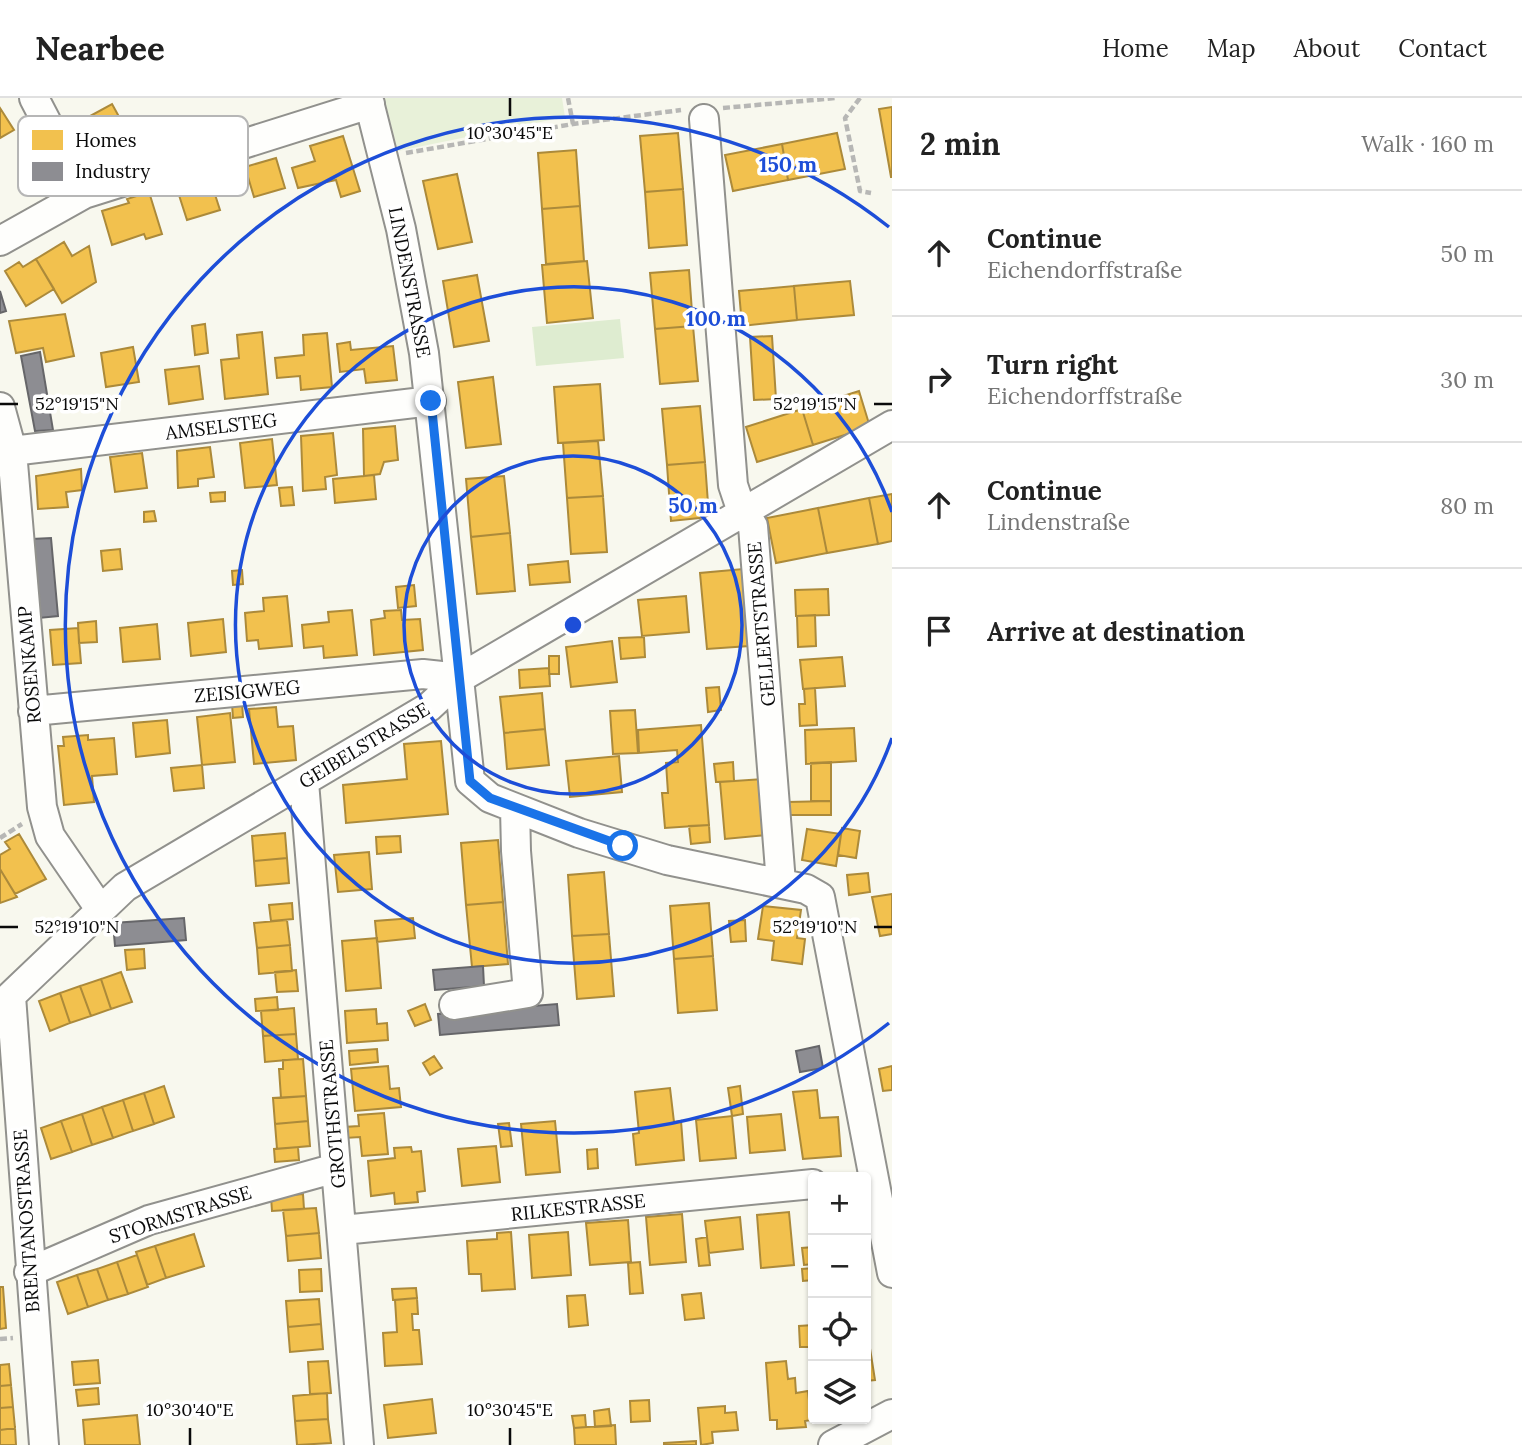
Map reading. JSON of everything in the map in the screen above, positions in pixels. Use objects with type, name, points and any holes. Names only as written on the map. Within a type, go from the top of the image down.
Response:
[{"type":"street","points":[[34,98],[43,116]]},
{"type":"street","points":[[248,140],[369,101]]},
{"type":"street","name":"LINDENSTRASSE","points":[[369,101],[385,158],[416,301],[431,401],[470,781],[490,798],[515,808]]},
{"type":"street","name":"GELLERTSTRASSE","points":[[704,119],[733,485],[742,512],[753,526],[781,883]]},
{"type":"street","points":[[0,241],[80,196]]},
{"type":"street","name":"AMSELSTEG","points":[[12,451],[431,401]]},
{"type":"street","name":"ROSENKAMP","points":[[0,407],[12,451],[45,823],[50,836],[100,909]]},
{"type":"street","name":"GEIBELSTRASSE","points":[[6,1001],[125,887],[429,707],[460,678],[892,425]]},
{"type":"street","name":"ZEISIGWEG","points":[[33,711],[423,674],[460,678]]},
{"type":"street","name":"GROTHSTRASSE","points":[[304,782],[359,1445]]},
{"type":"street","points":[[454,1005],[528,993],[515,808],[667,860],[814,891],[824,904],[869,1172]]},
{"type":"street","name":"BRENTANOSTRASSE","points":[[6,1001],[44,1445]]},
{"type":"street","name":"STORMSTRASSE","points":[[29,1272],[149,1220],[336,1168]]},
{"type":"street","points":[[871,1182],[892,1273]]},
{"type":"street","name":"RILKESTRASSE","points":[[342,1230],[808,1184]]},
{"type":"street","points":[[833,1445],[892,1415]]},
{"type":"path","points":[[568,98],[573,124]]},
{"type":"path","points":[[385,158],[573,124],[696,109],[704,119],[708,109],[836,98]]},
{"type":"path","points":[[860,98],[845,118],[860,191],[871,193]]},
{"type":"green space","points":[[384,98],[562,98],[565,117],[398,151]]},
{"type":"green space","points":[[620,319],[624,358],[536,366],[532,327]]},
{"type":"building: Homes","points":[[112,104],[119,116],[90,116]]},
{"type":"building: Homes","points":[[892,107],[892,177],[891,177],[879,109]]},
{"type":"building: Homes","points":[[0,108],[14,130],[0,138]]},
{"type":"building: Homes","points":[[678,133],[683,189],[645,192],[640,136]]},
{"type":"building: Homes","points":[[837,133],[845,169],[788,180],[782,144]]},
{"type":"building: Homes","points":[[343,136],[360,191],[341,197],[336,180],[298,188],[292,168],[315,161],[310,146]]},
{"type":"building: Homes","points":[[782,144],[788,180],[733,191],[725,155]]},
{"type":"building: Homes","points":[[576,150],[580,206],[542,209],[538,153]]},
{"type":"building: Homes","points":[[276,158],[285,188],[254,197],[248,166]]},
{"type":"building: Homes","points":[[457,174],[472,242],[438,249],[423,181]]},
{"type":"building: Homes","points":[[683,189],[687,245],[649,248],[645,192]]},
{"type":"building: Homes","points":[[150,196],[162,234],[146,239],[144,234],[112,245],[102,211],[129,203],[127,199]]},
{"type":"building: Homes","points":[[179,196],[215,196],[220,210],[187,220]]},
{"type":"building: Homes","points":[[580,206],[584,261],[546,264],[542,209]]},
{"type":"building: Homes","points":[[64,242],[72,256],[89,246],[96,282],[62,303],[36,259]]},
{"type":"building: Homes","points":[[36,259],[54,289],[26,306],[5,271],[19,262],[23,267]]},
{"type":"building: Homes","points":[[587,261],[593,318],[547,323],[542,265]]},
{"type":"building: Homes","points":[[689,270],[693,326],[655,329],[650,273]]},
{"type":"building: Homes","points":[[477,275],[489,341],[454,347],[443,281]]},
{"type":"building: Homes","points":[[850,281],[854,315],[797,320],[794,286]]},
{"type":"building: Homes","points":[[794,286],[797,320],[742,326],[739,291]]},
{"type":"building: Homes","points":[[65,314],[74,356],[46,362],[43,348],[16,353],[9,321]]},
{"type":"building: Homes","points":[[205,324],[208,353],[195,355],[192,326]]},
{"type":"building: Homes","points":[[693,326],[698,381],[660,384],[655,329]]},
{"type":"building: Homes","points":[[262,332],[268,394],[225,399],[221,360],[239,358],[237,335]]},
{"type":"building: Homes","points":[[327,333],[332,387],[301,390],[300,376],[277,378],[275,358],[304,355],[303,335]]},
{"type":"building: Homes","points":[[772,336],[776,399],[754,400],[750,337]]},
{"type":"building: Homes","points":[[350,342],[351,350],[393,346],[397,380],[366,383],[364,369],[340,372],[337,344]]},
{"type":"building: Homes","points":[[133,347],[139,382],[106,387],[101,353]]},
{"type":"building: Homes","points":[[199,366],[203,399],[169,404],[165,370]]},
{"type":"building: Homes","points":[[493,377],[501,444],[466,448],[458,382]]},
{"type":"building: Homes","points":[[600,384],[604,440],[558,443],[554,387]]},
{"type":"building: Homes","points":[[859,391],[870,427],[813,445],[802,409]]},
{"type":"building: Homes","points":[[700,406],[705,462],[667,465],[662,409]]},
{"type":"building: Homes","points":[[802,409],[813,445],[757,462],[746,427]]},
{"type":"building: Homes","points":[[395,426],[398,460],[384,462],[380,474],[364,476],[363,429]]},
{"type":"building: Homes","points":[[333,433],[337,475],[325,477],[326,489],[303,491],[301,436]]},
{"type":"building: Homes","points":[[272,439],[277,485],[245,488],[240,443]]},
{"type":"building: Homes","points":[[598,441],[603,496],[567,498],[563,443]]},
{"type":"building: Homes","points":[[210,447],[214,477],[198,479],[198,486],[178,488],[177,451]]},
{"type":"building: Homes","points":[[142,453],[147,488],[115,492],[110,457]]},
{"type":"building: Homes","points":[[705,462],[709,517],[671,521],[667,465]]},
{"type":"building: Homes","points":[[81,469],[82,490],[66,492],[68,507],[38,509],[36,476]]},
{"type":"building: Homes","points":[[374,475],[376,499],[335,503],[333,479]]},
{"type":"building: Homes","points":[[504,476],[510,533],[471,537],[466,479]]},
{"type":"building: Homes","points":[[292,487],[294,505],[281,506],[279,488]]},
{"type":"building: Homes","points":[[225,492],[225,501],[211,502],[210,493]]},
{"type":"building: Homes","points":[[892,494],[892,541],[878,544],[869,498]]},
{"type":"building: Homes","points":[[603,496],[607,552],[571,554],[567,498]]},
{"type":"building: Homes","points":[[869,498],[878,544],[827,553],[818,508]]},
{"type":"building: Homes","points":[[818,508],[827,553],[776,563],[767,518]]},
{"type":"building: Homes","points":[[154,511],[156,521],[144,522],[144,512]]},
{"type":"building: Homes","points":[[510,533],[515,591],[477,594],[471,537]]},
{"type":"building: Homes","points":[[120,549],[122,569],[103,571],[101,551]]},
{"type":"building: Homes","points":[[568,561],[570,582],[530,585],[528,565]]},
{"type":"building: Homes","points":[[743,569],[749,646],[707,649],[700,573]]},
{"type":"building: Homes","points":[[242,570],[243,584],[233,585],[232,571]]},
{"type":"building: Homes","points":[[414,585],[416,606],[398,608],[396,587]]},
{"type":"building: Homes","points":[[828,589],[829,615],[796,616],[795,590]]},
{"type":"building: Homes","points":[[287,596],[292,646],[259,649],[258,640],[247,641],[245,613],[264,611],[263,598]]},
{"type":"building: Homes","points":[[686,596],[689,632],[642,636],[638,600]]},
{"type":"building: Homes","points":[[352,610],[357,655],[324,658],[323,646],[304,648],[302,625],[329,622],[328,612]]},
{"type":"building: Homes","points":[[401,610],[402,620],[420,619],[423,650],[374,655],[371,620],[385,618],[384,611]]},
{"type":"building: Homes","points":[[815,615],[816,646],[798,647],[797,616]]},
{"type":"building: Homes","points":[[223,619],[226,652],[191,656],[188,623]]},
{"type":"building: Homes","points":[[96,621],[97,642],[79,643],[78,623]]},
{"type":"building: Homes","points":[[157,624],[160,659],[123,662],[120,628]]},
{"type":"building: Homes","points":[[78,628],[81,663],[53,665],[50,630]]},
{"type":"building: Homes","points":[[644,637],[645,657],[621,659],[619,638]]},
{"type":"building: Homes","points":[[612,641],[617,682],[571,687],[566,647]]},
{"type":"building: Homes","points":[[549,656],[559,656],[559,674],[549,674]]},
{"type":"building: Homes","points":[[842,657],[845,686],[803,689],[800,660]]},
{"type":"building: Homes","points":[[549,668],[550,686],[520,688],[519,670]]},
{"type":"building: Homes","points":[[719,687],[721,710],[708,712],[706,688]]},
{"type":"building: Homes","points":[[815,688],[817,725],[800,726],[799,704],[805,704],[804,689]]},
{"type":"building: Homes","points":[[542,693],[545,729],[504,733],[500,697]]},
{"type":"building: Homes","points":[[242,703],[243,717],[233,718],[232,704]]},
{"type":"building: Homes","points":[[276,707],[278,727],[293,726],[296,760],[254,764],[249,709]]},
{"type":"building: Homes","points":[[635,710],[638,753],[613,754],[610,711]]},
{"type":"building: Homes","points":[[230,713],[235,762],[202,765],[197,717]]},
{"type":"building: Homes","points":[[167,720],[170,753],[136,757],[133,723]]},
{"type":"building: Homes","points":[[701,725],[709,825],[665,828],[662,793],[668,793],[666,763],[678,762],[677,750],[639,753],[638,730]]},
{"type":"building: Homes","points":[[854,728],[856,761],[806,764],[805,730]]},
{"type":"building: Homes","points":[[545,729],[549,765],[507,769],[504,733]]},
{"type":"building: Homes","points":[[88,735],[88,740],[114,738],[117,774],[92,776],[94,802],[64,805],[58,746],[64,746],[63,737]]},
{"type":"building: Homes","points":[[441,741],[448,814],[346,823],[343,785],[407,779],[404,744]]},
{"type":"building: Homes","points":[[619,756],[622,792],[570,797],[566,761]]},
{"type":"building: Homes","points":[[733,762],[734,781],[716,782],[714,764]]},
{"type":"building: Homes","points":[[831,762],[831,801],[811,801],[811,763]]},
{"type":"building: Homes","points":[[202,765],[204,788],[174,791],[171,768]]},
{"type":"building: Homes","points":[[763,779],[767,835],[725,839],[720,782]]},
{"type":"building: Homes","points":[[831,801],[831,815],[788,815],[788,802]]},
{"type":"building: Homes","points":[[709,825],[710,842],[691,844],[689,826]]},
{"type":"building: Homes","points":[[842,828],[860,831],[856,858],[838,855]]},
{"type":"building: Homes","points":[[807,829],[841,834],[836,866],[802,860]]},
{"type":"building: Homes","points":[[285,833],[287,858],[254,861],[252,836]]},
{"type":"building: Homes","points":[[19,834],[46,879],[15,894],[0,869],[0,855],[10,849],[5,842]]},
{"type":"building: Homes","points":[[400,836],[401,852],[377,854],[376,837]]},
{"type":"building: Homes","points":[[498,840],[503,902],[466,905],[461,843]]},
{"type":"building: Homes","points":[[369,852],[372,889],[338,892],[334,855]]},
{"type":"building: Homes","points":[[287,858],[289,883],[256,886],[254,861]]},
{"type":"building: Homes","points":[[0,869],[17,897],[0,903]]},
{"type":"building: Homes","points":[[604,872],[609,934],[572,936],[568,875]]},
{"type":"building: Homes","points":[[868,873],[870,892],[849,895],[847,875]]},
{"type":"building: Homes","points":[[892,894],[892,934],[880,936],[872,897]]},
{"type":"building: Homes","points":[[503,902],[508,964],[472,967],[466,905]]},
{"type":"building: Homes","points":[[292,903],[293,919],[271,921],[269,905]]},
{"type":"building: Homes","points":[[709,903],[713,956],[674,959],[670,906]]},
{"type":"building: Homes","points":[[763,906],[801,910],[797,938],[805,939],[802,964],[772,960],[774,941],[758,939]]},
{"type":"building: Homes","points":[[413,918],[415,938],[377,942],[375,921]]},
{"type":"building: Homes","points":[[287,920],[290,945],[257,948],[254,923]]},
{"type":"building: Homes","points":[[745,920],[746,941],[731,942],[729,921]]},
{"type":"building: Homes","points":[[609,934],[614,996],[577,999],[572,936]]},
{"type":"building: Homes","points":[[377,938],[381,988],[346,991],[342,941]]},
{"type":"building: Homes","points":[[290,945],[292,971],[259,974],[257,948]]},
{"type":"building: Homes","points":[[144,949],[145,968],[127,970],[125,950]]},
{"type":"building: Homes","points":[[713,956],[717,1010],[678,1013],[674,959]]},
{"type":"building: Homes","points":[[296,970],[298,991],[277,992],[275,972]]},
{"type":"building: Homes","points":[[121,972],[132,1002],[111,1009],[101,979]]},
{"type":"building: Homes","points":[[101,979],[111,1009],[91,1016],[80,986]]},
{"type":"building: Homes","points":[[80,986],[91,1016],[70,1023],[60,993]]},
{"type":"building: Homes","points":[[60,993],[70,1023],[50,1031],[39,1001]]},
{"type":"building: Homes","points":[[277,997],[278,1010],[256,1011],[255,999]]},
{"type":"building: Homes","points":[[425,1004],[431,1020],[415,1026],[408,1011]]},
{"type":"building: Homes","points":[[294,1008],[296,1034],[263,1036],[261,1011]]},
{"type":"building: Homes","points":[[376,1009],[377,1024],[387,1023],[388,1040],[347,1043],[345,1011]]},
{"type":"building: Homes","points":[[296,1034],[298,1059],[265,1062],[263,1036]]},
{"type":"building: Homes","points":[[377,1049],[378,1062],[350,1065],[349,1051]]},
{"type":"building: Homes","points":[[434,1056],[442,1068],[430,1075],[423,1063]]},
{"type":"building: Homes","points":[[303,1059],[306,1096],[281,1098],[279,1069],[283,1069],[283,1060]]},
{"type":"building: Homes","points":[[388,1066],[390,1089],[399,1088],[401,1107],[355,1111],[351,1069]]},
{"type":"building: Homes","points":[[892,1066],[892,1090],[883,1091],[879,1069]]},
{"type":"building: Homes","points":[[164,1086],[174,1117],[154,1124],[144,1093]]},
{"type":"building: Homes","points":[[740,1086],[743,1114],[732,1116],[728,1088]]},
{"type":"building: Homes","points":[[670,1088],[674,1122],[681,1121],[684,1160],[636,1165],[633,1134],[639,1133],[635,1092]]},
{"type":"building: Homes","points":[[817,1090],[820,1118],[838,1117],[841,1156],[803,1159],[793,1092]]},
{"type":"building: Homes","points":[[144,1093],[154,1124],[133,1131],[123,1100]]},
{"type":"building: Homes","points":[[306,1096],[308,1121],[275,1124],[273,1098]]},
{"type":"building: Homes","points":[[123,1100],[133,1131],[113,1138],[102,1107]]},
{"type":"building: Homes","points":[[102,1107],[113,1138],[92,1145],[82,1114]]},
{"type":"building: Homes","points":[[384,1113],[388,1154],[362,1156],[360,1137],[345,1138],[344,1127],[359,1126],[358,1115]]},
{"type":"building: Homes","points":[[82,1114],[92,1145],[72,1152],[61,1121]]},
{"type":"building: Homes","points":[[781,1114],[785,1150],[750,1153],[747,1117]]},
{"type":"building: Homes","points":[[732,1116],[736,1158],[700,1161],[696,1120]]},
{"type":"building: Homes","points":[[61,1121],[72,1152],[51,1159],[41,1128]]},
{"type":"building: Homes","points":[[308,1121],[310,1146],[277,1149],[275,1124]]},
{"type":"building: Homes","points":[[555,1121],[560,1172],[526,1175],[521,1124]]},
{"type":"building: Homes","points":[[509,1123],[512,1146],[501,1147],[498,1124]]},
{"type":"building: Homes","points":[[496,1146],[500,1182],[462,1186],[458,1149]]},
{"type":"building: Homes","points":[[298,1147],[299,1160],[275,1162],[274,1149]]},
{"type":"building: Homes","points":[[411,1147],[412,1152],[421,1151],[425,1191],[417,1192],[418,1202],[395,1204],[394,1193],[371,1196],[368,1161],[395,1158],[394,1148]]},
{"type":"building: Homes","points":[[597,1149],[598,1168],[588,1169],[587,1150]]},
{"type":"building: Homes","points":[[303,1194],[304,1209],[272,1211],[271,1197]]},
{"type":"building: Homes","points":[[316,1208],[319,1233],[286,1236],[283,1210]]},
{"type":"building: Homes","points":[[789,1212],[794,1265],[761,1268],[757,1215]]},
{"type":"building: Homes","points":[[682,1214],[686,1262],[650,1265],[646,1217]]},
{"type":"building: Homes","points":[[740,1217],[743,1249],[709,1253],[705,1221]]},
{"type":"building: Homes","points":[[628,1220],[631,1262],[590,1265],[586,1223]]},
{"type":"building: Homes","points":[[511,1232],[515,1289],[482,1291],[481,1274],[469,1274],[467,1241],[497,1239],[497,1233]]},
{"type":"building: Homes","points":[[568,1232],[571,1275],[532,1278],[529,1235]]},
{"type":"building: Homes","points":[[319,1233],[321,1258],[288,1261],[286,1236]]},
{"type":"building: Homes","points":[[194,1234],[204,1266],[166,1278],[155,1246]]},
{"type":"building: Homes","points":[[707,1237],[710,1265],[699,1266],[696,1239]]},
{"type":"building: Homes","points":[[155,1246],[166,1278],[147,1285],[136,1252]]},
{"type":"building: Homes","points":[[808,1247],[808,1265],[804,1265],[802,1248]]},
{"type":"building: Homes","points":[[137,1255],[148,1287],[128,1294],[117,1262]]},
{"type":"building: Homes","points":[[117,1262],[128,1294],[108,1300],[97,1269]]},
{"type":"building: Homes","points":[[640,1262],[643,1293],[630,1294],[628,1263]]},
{"type":"building: Homes","points":[[808,1268],[808,1280],[803,1281],[802,1269]]},
{"type":"building: Homes","points":[[97,1269],[108,1300],[88,1307],[77,1275]]},
{"type":"building: Homes","points":[[321,1269],[322,1291],[300,1292],[299,1270]]},
{"type":"building: Homes","points":[[77,1275],[88,1307],[68,1314],[57,1282]]},
{"type":"building: Homes","points":[[0,1287],[3,1287],[6,1328],[0,1329]]},
{"type":"building: Homes","points":[[416,1288],[417,1298],[393,1300],[392,1289]]},
{"type":"building: Homes","points":[[701,1293],[704,1318],[685,1320],[682,1295]]},
{"type":"building: Homes","points":[[585,1295],[588,1325],[569,1327],[567,1296]]},
{"type":"building: Homes","points":[[417,1298],[418,1314],[412,1314],[413,1330],[419,1330],[422,1364],[385,1366],[383,1333],[397,1332],[395,1300]]},
{"type":"building: Homes","points":[[319,1299],[321,1324],[288,1327],[286,1301]]},
{"type":"building: Homes","points":[[321,1324],[323,1349],[290,1352],[288,1327]]},
{"type":"building: Homes","points":[[808,1325],[808,1347],[800,1347],[799,1326]]},
{"type":"building: Homes","points":[[871,1355],[875,1380],[871,1380]]},
{"type":"building: Homes","points":[[98,1360],[100,1383],[74,1385],[72,1362]]},
{"type":"building: Homes","points":[[328,1361],[331,1393],[310,1394],[308,1362]]},
{"type":"building: Homes","points":[[786,1361],[788,1379],[795,1378],[796,1393],[808,1391],[806,1427],[777,1429],[777,1420],[770,1420],[766,1363]]},
{"type":"building: Homes","points":[[9,1364],[11,1385],[0,1386],[0,1365]]},
{"type":"building: Homes","points":[[11,1385],[13,1407],[0,1408],[0,1386]]},
{"type":"building: Homes","points":[[98,1388],[99,1404],[78,1406],[76,1390]]},
{"type":"building: Homes","points":[[327,1393],[328,1419],[295,1421],[293,1396]]},
{"type":"building: Homes","points":[[432,1399],[436,1433],[388,1438],[384,1405]]},
{"type":"building: Homes","points":[[649,1400],[650,1421],[631,1422],[630,1401]]},
{"type":"building: Homes","points":[[725,1406],[725,1413],[736,1412],[738,1430],[712,1432],[713,1443],[701,1445],[698,1408]]},
{"type":"building: Homes","points":[[13,1407],[15,1428],[0,1430],[0,1408]]},
{"type":"building: Homes","points":[[609,1409],[611,1426],[595,1427],[594,1411]]},
{"type":"building: Homes","points":[[137,1415],[140,1445],[85,1445],[83,1420]]},
{"type":"building: Homes","points":[[585,1415],[586,1427],[574,1428],[572,1416]]},
{"type":"building: Homes","points":[[328,1419],[331,1443],[297,1445],[295,1421]]},
{"type":"building: Homes","points":[[615,1425],[616,1445],[575,1445],[574,1428]]},
{"type":"building: Homes","points":[[15,1428],[16,1445],[0,1445],[0,1430]]},
{"type":"building: Homes","points":[[696,1441],[696,1445],[664,1445],[664,1443]]},
{"type":"building: Industry","points":[[0,291],[6,311],[0,313]]},
{"type":"building: Industry","points":[[40,352],[53,430],[35,431],[21,356]]},
{"type":"building: Industry","points":[[51,538],[58,616],[39,618],[32,539]]},
{"type":"building: Industry","points":[[184,918],[186,940],[115,946],[113,923]]},
{"type":"building: Industry","points":[[483,966],[484,986],[435,990],[433,970]]},
{"type":"building: Industry","points":[[557,1004],[559,1025],[440,1035],[438,1014]]},
{"type":"building: Industry","points":[[819,1046],[823,1068],[800,1072],[796,1051]]},
{"type":"route","points":[[431,401],[470,781],[490,798],[623,846]]}]
